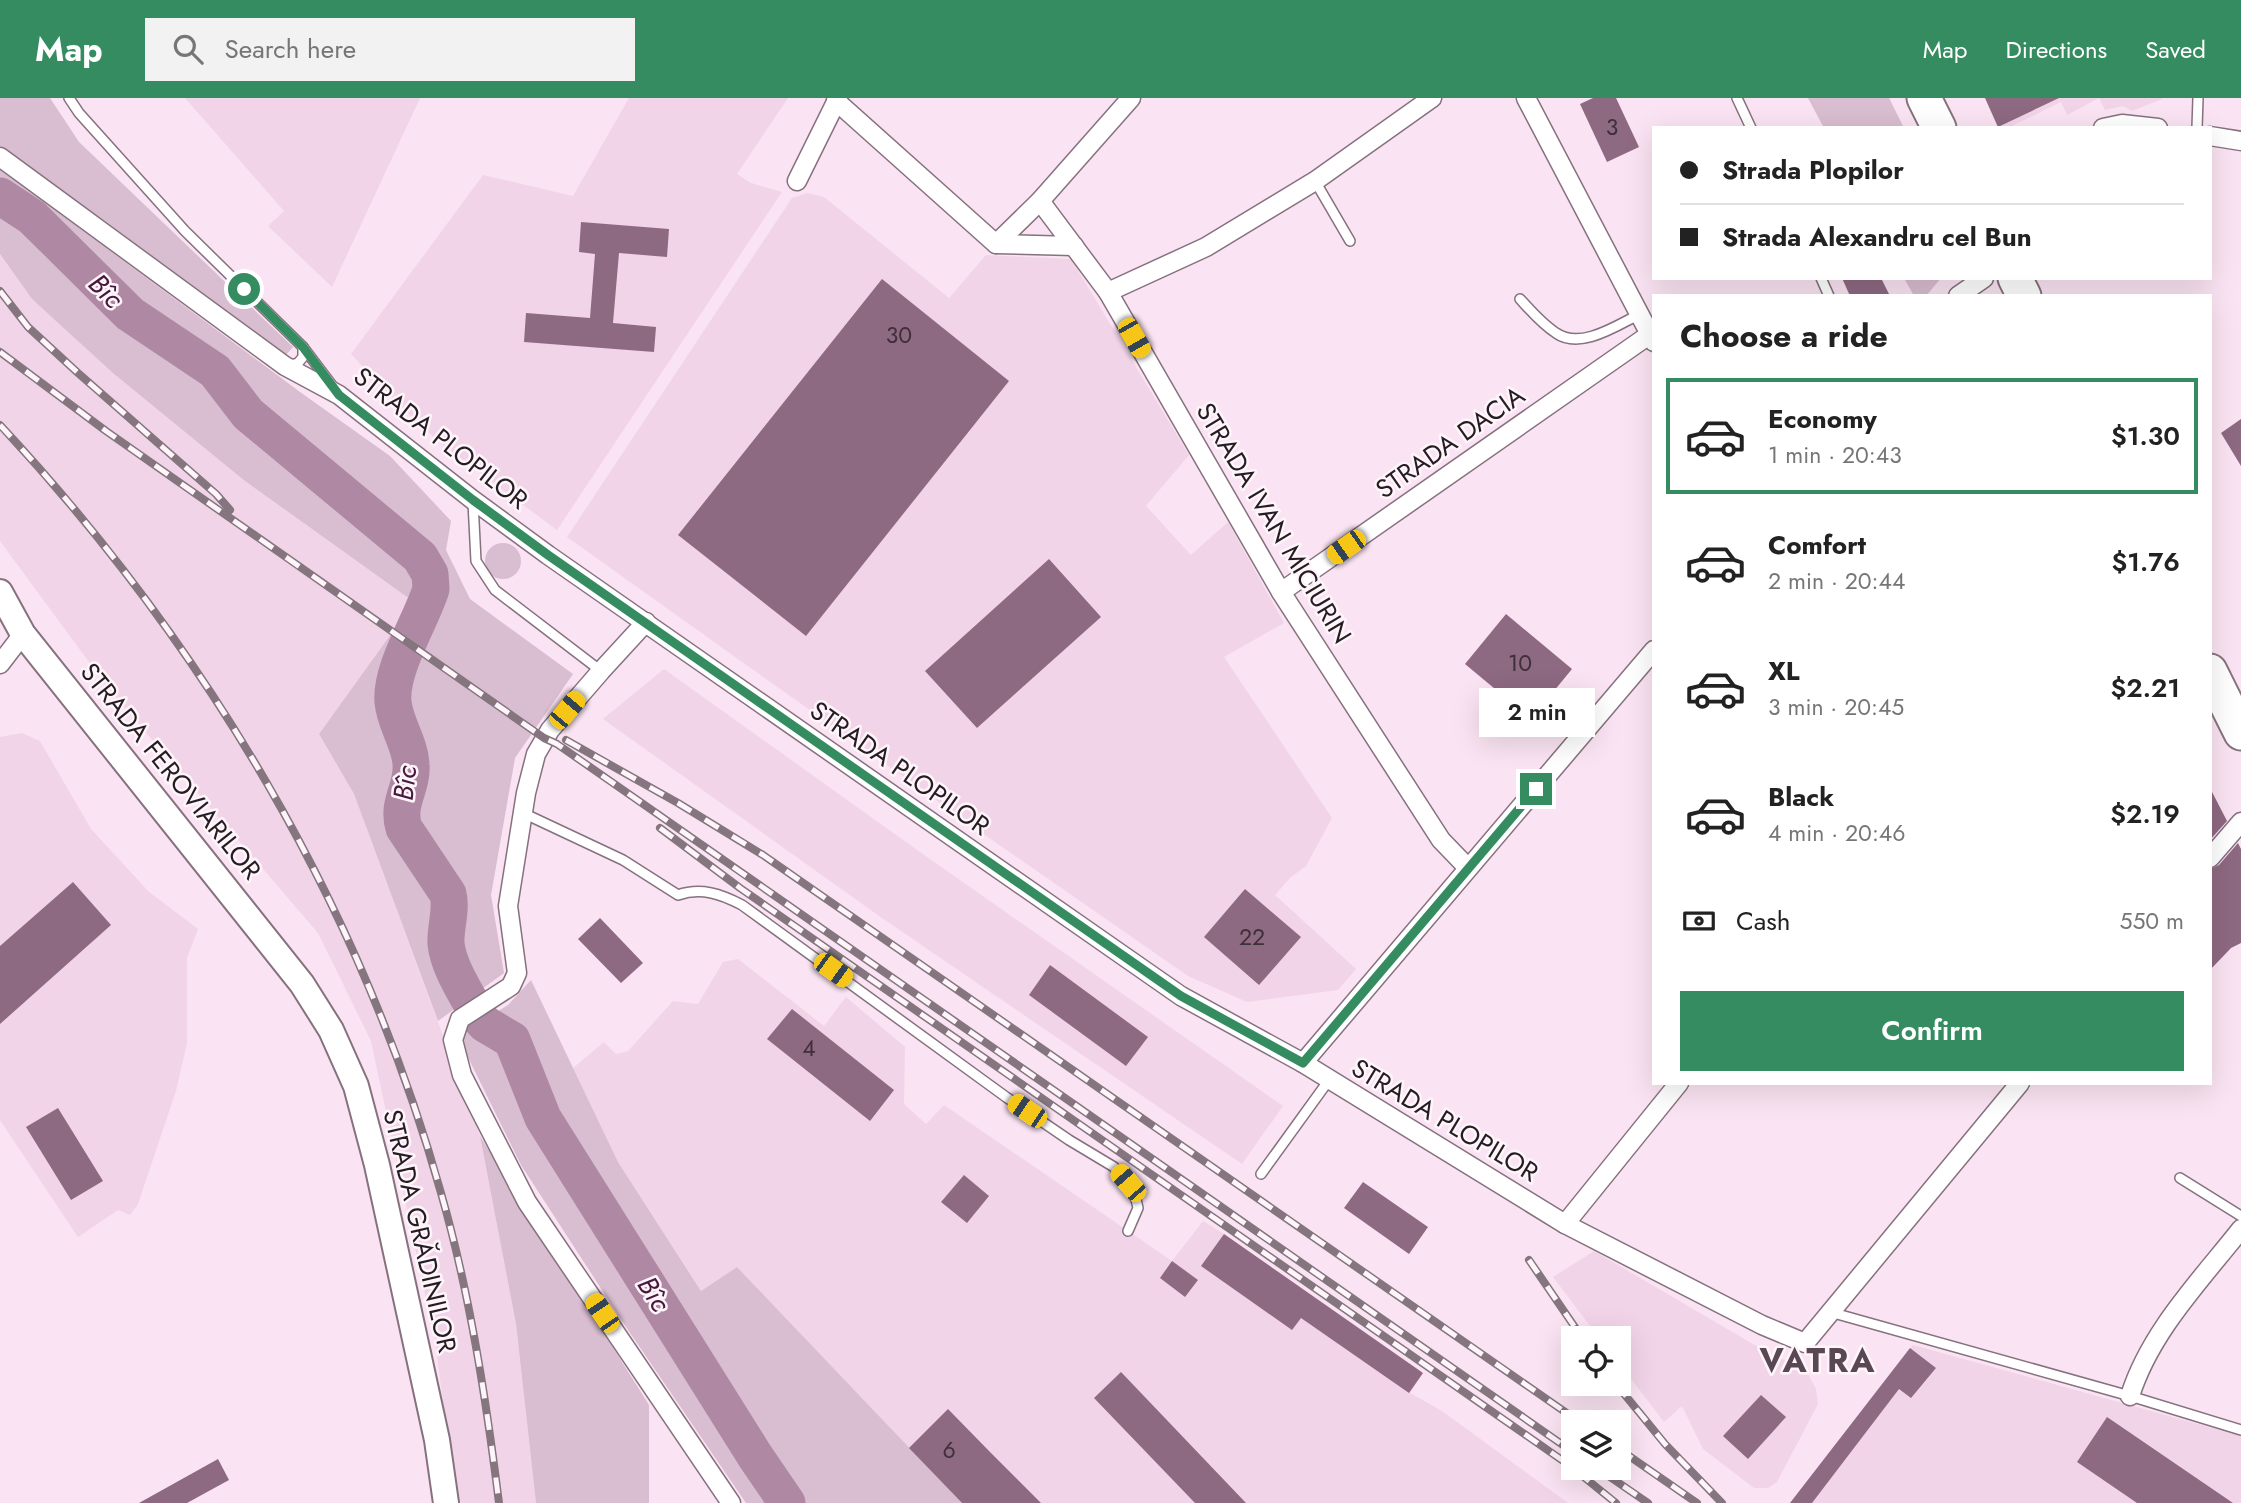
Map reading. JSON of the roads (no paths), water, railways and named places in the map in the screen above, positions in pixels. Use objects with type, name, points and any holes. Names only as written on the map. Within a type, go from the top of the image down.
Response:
[{"type":"highway","points":[[1924,98],[1938,126]]},
{"type":"highway","points":[[2212,675],[2241,733]]},
{"type":"street","points":[[996,244],[1040,201],[1131,98]]},
{"type":"street","points":[[1108,292],[1206,247],[1315,181],[1432,98]]},
{"type":"street","points":[[1526,98],[1652,338]]},
{"type":"street","points":[[797,181],[837,99],[996,244],[1074,246]]},
{"type":"street","points":[[2112,126],[2140,126]]},
{"type":"street","points":[[2212,137],[2238,145]]},
{"type":"street","points":[[0,157],[285,366],[339,395]]},
{"type":"street","name":"STRADA IVAN MICIURIN","points":[[1040,201],[1108,292],[1281,592],[1441,840],[1468,868]]},
{"type":"street","points":[[1961,294],[1981,280]]},
{"type":"street","name":"STRADA DACIA","points":[[1281,592],[1652,338]]},
{"type":"street","name":"STRADA PLOPILOR","points":[[339,395],[473,500],[1181,996],[1303,1063],[1565,1224],[1762,1325],[1805,1343],[1830,1312]]},
{"type":"street","name":"STRADA FEROVIARILOR","points":[[0,592],[23,634],[302,984]]},
{"type":"street","points":[[646,622],[544,738],[532,766],[508,906],[516,973],[512,986],[460,1019],[453,1040],[462,1076],[527,1202],[731,1503]]},
{"type":"street","points":[[0,664],[23,634]]},
{"type":"street","points":[[1303,1063],[1652,652]]},
{"type":"street","points":[[2212,856],[2241,822]]},
{"type":"street","name":"STRADA GRĂDINILOR","points":[[302,984],[331,1030],[356,1086],[377,1165],[431,1414],[446,1503]]},
{"type":"street","points":[[1565,1224],[1677,1085]]},
{"type":"street","points":[[1830,1312],[2018,1085]]},
{"type":"street","points":[[2130,1396],[2137,1375],[2164,1328],[2241,1229]]},
{"type":"lane","name":"STRADA PLOPILOR","points":[[69,98],[79,113],[186,232],[303,347],[339,395]]},
{"type":"lane","points":[[1737,98],[1750,126]]},
{"type":"lane","points":[[2197,126],[2198,98]]},
{"type":"lane","points":[[1315,181],[1350,241]]},
{"type":"lane","points":[[1520,299],[1558,335],[1570,339],[1611,329],[1638,315]]},
{"type":"lane","points":[[285,366],[298,363],[303,357],[303,347]]},
{"type":"lane","points":[[473,500],[475,561],[495,590],[601,671]]},
{"type":"lane","points":[[523,813],[623,860],[678,895],[692,890],[707,891],[726,896],[743,905],[1006,1097],[1114,1167],[1135,1195],[1138,1208],[1128,1231]]},
{"type":"lane","points":[[1261,1174],[1329,1080]]},
{"type":"lane","points":[[2180,1178],[2241,1216]]},
{"type":"lane","points":[[1830,1312],[2241,1430]]},
{"type":"waterway","name":"Bîc","points":[[0,196],[32,217],[130,314],[215,371],[248,414],[420,557],[430,574],[431,589],[401,660],[393,689],[393,702],[411,764],[402,819],[404,828],[448,894],[446,944],[451,963],[478,1016],[485,1024],[512,1040],[543,1118],[787,1503]]},
{"type":"railway","points":[[0,291],[28,327],[216,494],[230,510]]},
{"type":"railway","points":[[0,352],[106,431],[544,738],[557,744],[1561,1444]]},
{"type":"railway","points":[[0,425],[74,509],[144,597],[208,688],[267,783],[320,881],[367,982],[407,1086],[451,1231],[476,1347],[499,1503]]},
{"type":"railway","points":[[566,740],[763,855],[1562,1410]]},
{"type":"railway","points":[[660,828],[740,888],[1569,1465],[1616,1503]]},
{"type":"railway","points":[[1529,1260],[1574,1326]]},
{"type":"railway","points":[[1626,1396],[1665,1444],[1722,1503]]},
{"type":"railway","points":[[1631,1457],[1697,1503]]},
{"type":"railway","points":[[1614,1480],[1648,1503]]},
{"type":"district","name":"VATRA","points":[[1818,1360]]}]
